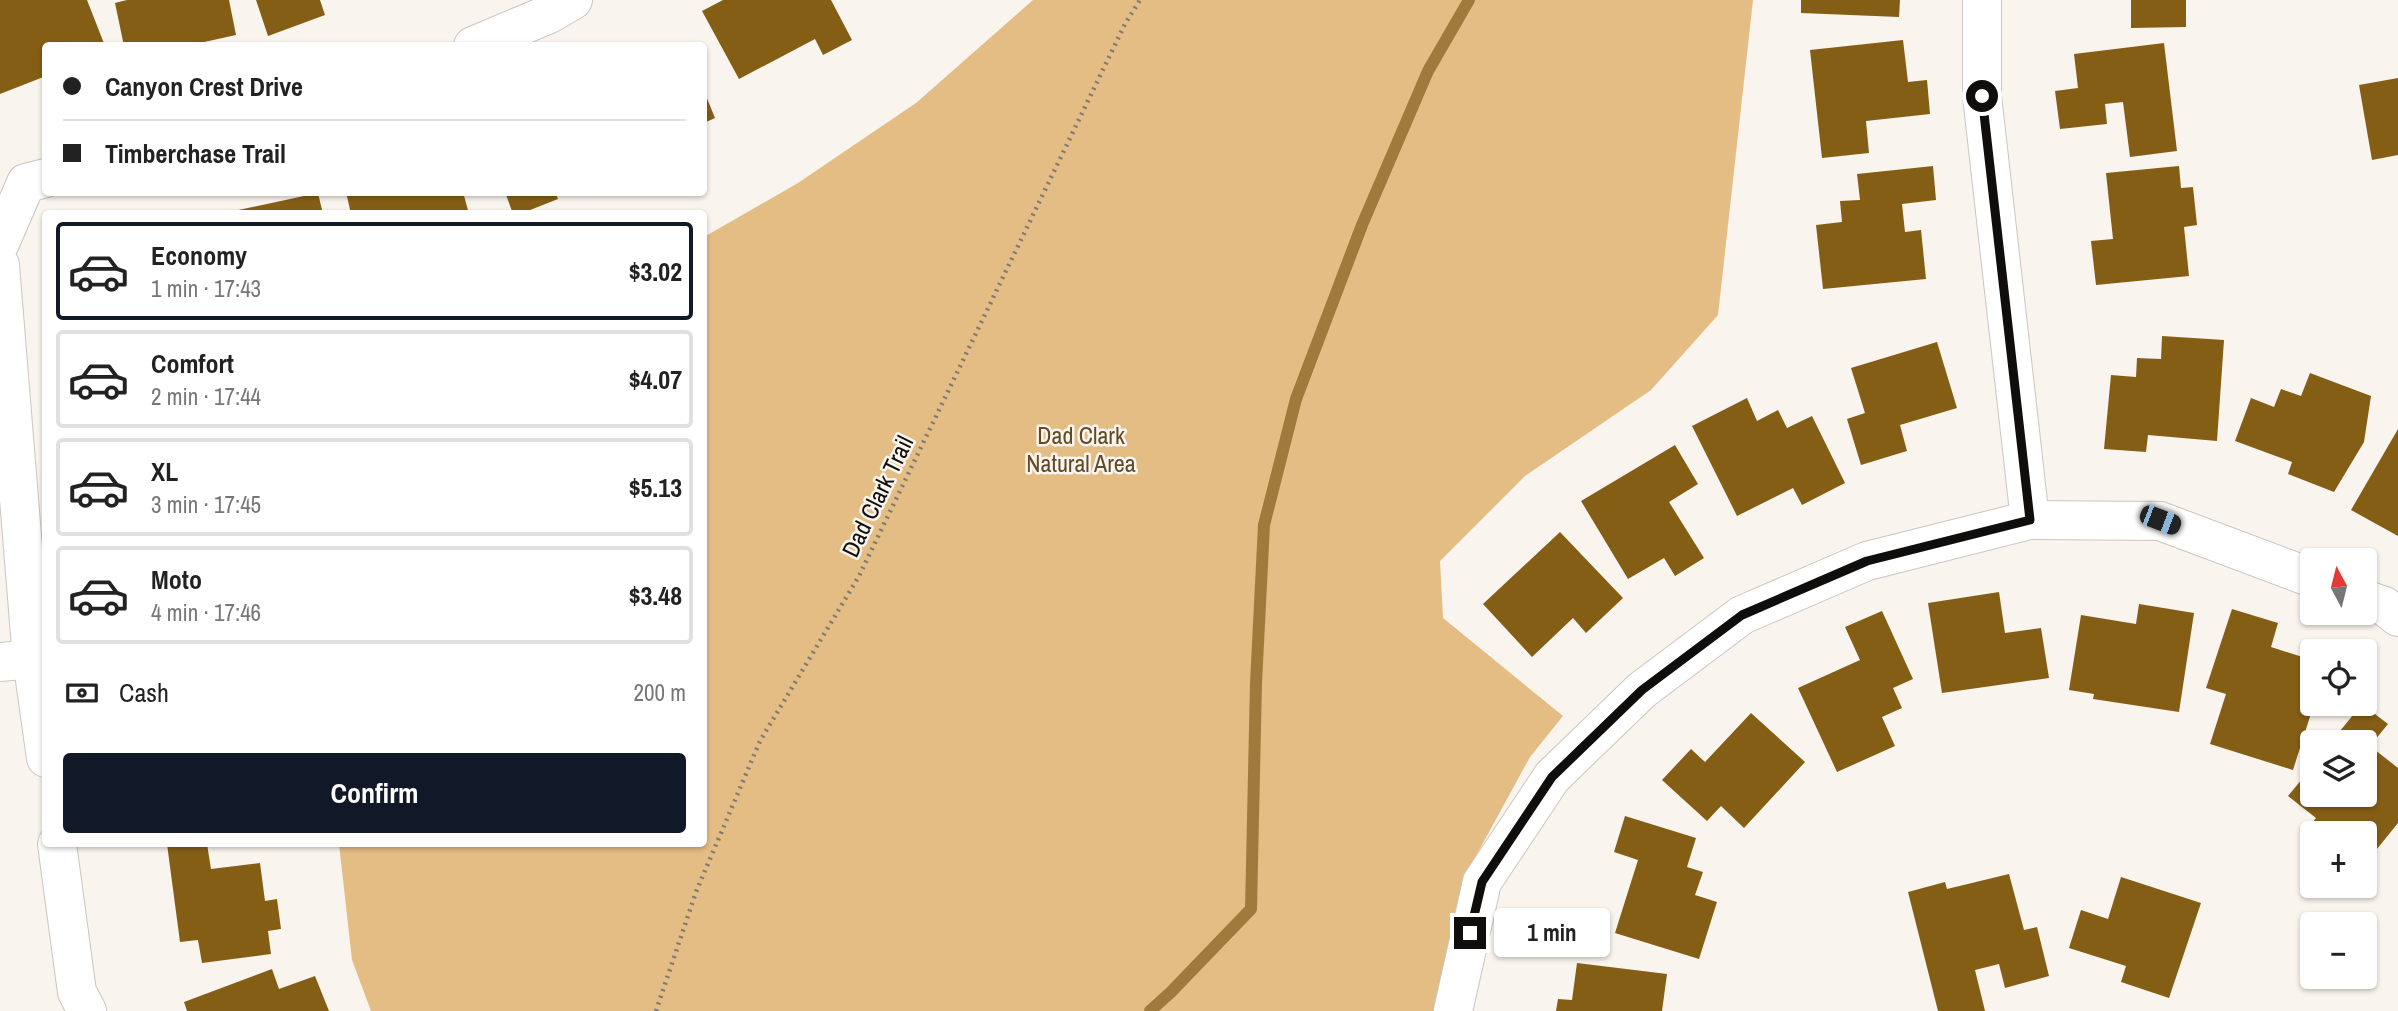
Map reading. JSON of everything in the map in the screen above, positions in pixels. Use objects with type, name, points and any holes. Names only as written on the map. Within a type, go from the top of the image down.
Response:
[{"type":"street","points":[[482,42],[549,14],[573,0]]},
{"type":"street","points":[[1982,0],[1982,96],[2030,520]]},
{"type":"street","points":[[0,243],[26,183],[42,179]]},
{"type":"street","points":[[0,265],[16,660],[42,745]]},
{"type":"street","points":[[1453,1011],[1482,882],[1552,777],[1642,690],[1742,615],[1867,561],[2030,520],[2160,520],[2300,574]]},
{"type":"street","points":[[2377,604],[2398,617]]},
{"type":"street","points":[[57,847],[77,992],[87,1011]]},
{"type":"path","name":"Dad Clark Trail","points":[[656,1011],[696,892],[760,741],[859,576],[1125,24],[1140,0]]},
{"type":"green space","name":"Dad Clark Natural Area","points":[[1033,0],[1753,0],[1718,315],[1651,390],[1525,476],[1440,561],[1443,618],[1563,716],[1530,757],[1471,865],[1438,1011],[371,1011],[352,960],[339,847],[707,847],[707,235],[798,183],[916,103]]},
{"type":"building","points":[[0,0],[87,0],[103,42],[42,42],[42,78],[0,94]]},
{"type":"building","points":[[127,0],[229,0],[236,35],[204,42],[123,42],[115,3]]},
{"type":"building","points":[[256,0],[320,0],[325,15],[268,36]]},
{"type":"building","points":[[723,0],[831,0],[852,40],[823,55],[815,39],[739,79],[702,11]]},
{"type":"building","points":[[1801,0],[1900,0],[1899,17],[1801,13]]},
{"type":"building","points":[[2131,0],[2186,0],[2186,27],[2131,28]]},
{"type":"building","points":[[1903,40],[1908,82],[1927,80],[1930,114],[1866,121],[1869,153],[1822,158],[1810,50]]},
{"type":"building","points":[[2164,43],[2177,151],[2130,157],[2123,102],[2105,104],[2107,124],[2060,129],[2055,91],[2078,88],[2074,54]]},
{"type":"building","points":[[2398,78],[2398,155],[2372,160],[2359,85]]},
{"type":"building","points":[[707,98],[715,118],[707,122]]},
{"type":"building","points":[[1933,166],[1936,200],[1902,204],[1905,232],[1921,230],[1926,279],[1823,289],[1816,225],[1842,222],[1840,201],[1860,200],[1857,174]]},
{"type":"building","points":[[2179,166],[2181,188],[2193,187],[2197,225],[2184,227],[2189,276],[2096,285],[2091,241],[2113,239],[2106,173]]},
{"type":"building","points":[[304,196],[319,196],[322,210],[238,210]]},
{"type":"building","points":[[347,196],[464,196],[468,210],[350,210]]},
{"type":"building","points":[[506,196],[557,196],[558,199],[530,210],[512,210]]},
{"type":"building","points":[[2162,336],[2224,340],[2217,441],[2148,435],[2146,452],[2104,449],[2111,375],[2136,377],[2137,358],[2161,359]]},
{"type":"building","points":[[1937,342],[1957,408],[1900,425],[1907,451],[1861,465],[1847,419],[1865,413],[1851,368]]},
{"type":"building","points":[[2310,373],[2371,396],[2364,442],[2334,492],[2288,474],[2292,462],[2235,441],[2251,398],[2274,407],[2281,389],[2301,396]]},
{"type":"building","points":[[1747,398],[1757,421],[1778,410],[1787,428],[1812,416],[1845,483],[1802,505],[1793,488],[1737,516],[1692,426]]},
{"type":"building","points":[[2398,429],[2398,536],[2351,510]]},
{"type":"building","points":[[1675,445],[1698,484],[1669,502],[1704,558],[1675,576],[1664,558],[1628,579],[1581,501]]},
{"type":"building","points":[[1560,532],[1623,598],[1586,633],[1573,618],[1532,657],[1483,604]]},
{"type":"building","points":[[1999,592],[2005,633],[2041,628],[2049,678],[1942,693],[1928,603]]},
{"type":"building","points":[[2139,604],[2194,613],[2179,712],[2093,699],[2094,694],[2069,690],[2081,615],[2136,624]]},
{"type":"building","points":[[2232,609],[2278,623],[2271,647],[2300,656],[2300,716],[2310,716],[2306,730],[2300,730],[2300,748],[2293,770],[2210,744],[2226,694],[2206,688]]},
{"type":"building","points":[[1882,611],[1913,679],[1893,688],[1902,708],[1882,717],[1895,746],[1837,772],[1798,688],[1860,660],[1845,627]]},
{"type":"building","points":[[1751,713],[1805,762],[1744,828],[1721,806],[1707,821],[1662,780],[1691,749],[1705,762]]},
{"type":"building","points":[[2352,716],[2377,716],[2388,724],[2377,737],[2377,730],[2341,730]]},
{"type":"building","points":[[2377,752],[2398,768],[2398,823],[2377,849],[2377,821],[2314,821],[2316,818],[2302,807],[2377,807]]},
{"type":"building","points":[[2300,782],[2300,805],[2288,796]]},
{"type":"building","points":[[1625,816],[1696,838],[1687,867],[1703,872],[1695,895],[1717,902],[1699,959],[1615,933],[1638,860],[1614,852]]},
{"type":"building","points":[[167,847],[207,847],[211,869],[260,863],[265,901],[277,899],[281,929],[268,931],[271,954],[202,963],[198,940],[180,942]]},
{"type":"building","points":[[2009,874],[2024,930],[2037,927],[2049,976],[2005,988],[1999,964],[1975,970],[1985,1011],[1938,1011],[1908,892],[1945,882],[1947,889]]},
{"type":"building","points":[[2121,877],[2201,903],[2169,998],[2121,982],[2126,966],[2069,948],[2081,910],[2108,919]]},
{"type":"building","points":[[1577,963],[1667,974],[1662,1011],[1556,1011],[1558,999],[1572,1000]]},
{"type":"building","points":[[272,969],[279,989],[315,976],[329,1011],[187,1011],[184,1002]]},
{"type":"waterway","points":[[1150,1011],[1251,909],[1256,683],[1264,525],[1296,399],[1362,225],[1428,71],[1469,0]]},
{"type":"route","points":[[1470,933],[1482,882],[1552,777],[1642,690],[1742,615],[1867,561],[2030,520],[1982,96]]}]
